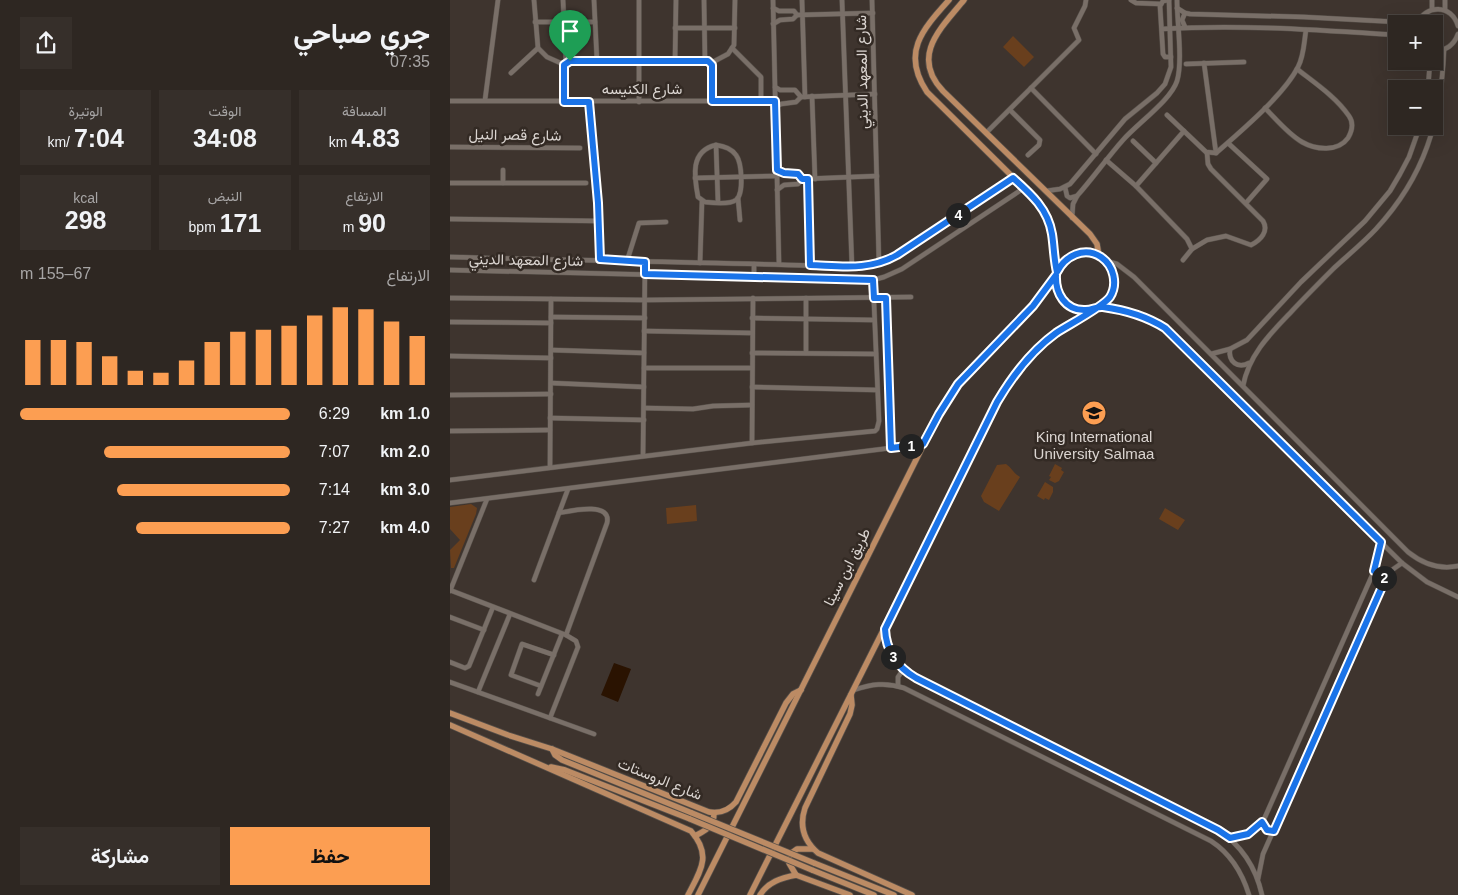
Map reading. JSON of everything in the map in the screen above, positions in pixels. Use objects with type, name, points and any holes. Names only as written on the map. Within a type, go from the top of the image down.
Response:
[{"type":"main road","points":[[949,0],[930,21],[919,37],[915,56],[918,75],[927,92],[1040,205],[1049,222],[1058,292],[1068,305],[1076,309],[1096,308]]},
{"type":"main road","points":[[964,0],[936,35],[929,52],[930,69],[937,85],[1094,239],[1099,256]]},
{"type":"main road","points":[[750,895],[885,629],[997,402],[1028,357],[1046,340],[1109,298],[1114,285],[1113,272],[1106,261],[1099,256],[1085,252],[1071,256],[1060,266],[1057,274]]},
{"type":"main road","name":"طريق ابن سينا","points":[[698,895],[939,414],[958,384],[1033,306],[1057,274]]},
{"type":"main road","name":"شارع الروستات","points":[[450,713],[552,749],[714,813],[728,809],[736,802],[786,703],[793,694],[801,690]]},
{"type":"main road","points":[[852,692],[850,714],[803,814],[803,833],[813,849],[822,856],[912,895]]},
{"type":"main road","points":[[450,725],[686,828],[695,836],[703,853],[703,863],[688,895]]},
{"type":"main road","points":[[552,749],[555,755],[562,760],[812,870],[874,895]]},
{"type":"main road","points":[[546,767],[565,770],[691,816],[894,895]]},
{"type":"main road","points":[[695,836],[710,827],[714,819],[714,813]]},
{"type":"main road","points":[[796,875],[789,863],[790,854],[797,849],[813,849]]},
{"type":"main road","points":[[760,895],[774,881],[796,875],[850,895]]},
{"type":"street","points":[[485,100],[498,0]]},
{"type":"street","points":[[534,0],[538,48],[547,57],[565,64]]},
{"type":"street","points":[[563,0],[564,102]]},
{"type":"street","points":[[594,0],[597,61]]},
{"type":"street","points":[[638,0],[639,102]]},
{"type":"street","points":[[675,61],[676,0]]},
{"type":"street","points":[[704,0],[704,28],[708,62],[712,68],[712,101]]},
{"type":"street","points":[[565,64],[570,61],[708,62],[728,54],[732,48],[735,28],[735,0]]},
{"type":"street","points":[[773,0],[779,264]]},
{"type":"street","points":[[802,0],[799,15],[803,97]]},
{"type":"street","points":[[842,0],[852,267]]},
{"type":"street","name":"شارع المعهد الديني","points":[[872,0],[879,264]]},
{"type":"street","points":[[986,133],[1079,40],[1074,31],[1074,25],[1085,6],[1086,0]]},
{"type":"street","points":[[1046,191],[1066,187],[1125,119],[1162,88],[1170,73],[1169,0],[1163,1],[1161,4],[1136,3],[1130,0]]},
{"type":"street","points":[[1072,218],[1073,204],[1077,196],[1133,129],[1166,100],[1173,90],[1179,73],[1177,0]]},
{"type":"street","points":[[1432,0],[1432,9]]},
{"type":"street","points":[[1445,0],[1445,10]]},
{"type":"street","points":[[1161,4],[1164,55],[1165,57],[1171,57]]},
{"type":"street","points":[[773,8],[779,11],[794,11],[799,15]]},
{"type":"street","points":[[1177,8],[1185,13],[1388,21]]},
{"type":"street","points":[[1423,15],[1432,9],[1445,10],[1455,18],[1458,24]]},
{"type":"street","points":[[773,24],[780,20],[793,19],[799,15],[873,13]]},
{"type":"street","points":[[1185,13],[1182,20],[1185,27]]},
{"type":"street","points":[[535,22],[595,22]]},
{"type":"street","points":[[1162,29],[1185,27],[1306,30],[1388,35]]},
{"type":"street","points":[[675,28],[735,28]]},
{"type":"street","points":[[1207,153],[1216,153],[1278,94],[1297,69],[1301,59],[1306,30]]},
{"type":"street","points":[[1243,386],[1250,363],[1263,343],[1310,291],[1380,225],[1401,198],[1421,162],[1435,123],[1442,83],[1444,50],[1455,42],[1458,35]]},
{"type":"street","points":[[511,72],[538,48]]},
{"type":"street","points":[[732,48],[761,77],[761,101]]},
{"type":"street","points":[[1186,64],[1244,62]]},
{"type":"street","points":[[1204,63],[1216,153]]},
{"type":"street","points":[[1265,108],[1301,141],[1309,145],[1328,148],[1344,143],[1351,131],[1350,117],[1330,96],[1297,69]]},
{"type":"street","points":[[775,87],[780,90],[795,90],[803,97]]},
{"type":"street","points":[[1031,88],[1096,154]]},
{"type":"street","points":[[775,107],[780,104],[796,102],[803,97],[875,94]]},
{"type":"street","points":[[812,96],[815,179]]},
{"type":"street","name":"شارع الكنيسه","points":[[450,101],[775,101]]},
{"type":"street","points":[[589,102],[599,220],[600,259]]},
{"type":"street","points":[[1010,110],[1040,140],[1028,156]]},
{"type":"street","points":[[1167,115],[1207,153],[1208,164],[1211,169],[1263,221],[1266,228],[1264,234],[1254,244],[1247,244],[1231,236],[1220,236],[1201,243],[1192,249],[1183,260]]},
{"type":"street","points":[[1136,186],[1184,131]]},
{"type":"street","points":[[1211,354],[1230,349],[1247,340],[1301,282],[1365,221],[1400,174],[1409,157],[1417,135]]},
{"type":"street","points":[[1133,141],[1156,163]]},
{"type":"street","points":[[1228,143],[1267,179],[1246,203]]},
{"type":"street","points":[[716,145],[718,202]]},
{"type":"street","points":[[738,198],[733,202],[718,202],[702,201],[698,197],[695,166],[698,156],[706,149],[716,145],[722,146],[734,152],[739,160],[741,177],[738,198],[740,220]]},
{"type":"street","name":"شارع قصر النيل","points":[[450,147],[580,148]]},
{"type":"street","points":[[1106,160],[1136,186],[1188,239],[1192,249]]},
{"type":"street","points":[[503,183],[504,170]]},
{"type":"street","points":[[777,170],[784,173],[798,174],[802,179]]},
{"type":"street","points":[[696,178],[777,176]]},
{"type":"street","points":[[802,179],[877,176]]},
{"type":"street","name":"شارع المعهد الديني","points":[[450,258],[600,259],[645,262],[852,267],[879,264],[897,255],[1013,178]]},
{"type":"street","points":[[777,190],[785,185],[798,184],[802,179]]},
{"type":"street","points":[[808,179],[810,265]]},
{"type":"street","points":[[450,183],[586,183]]},
{"type":"street","points":[[1066,187],[1066,196],[1070,198],[1077,196]]},
{"type":"street","name":"شارع المعهد الديني","points":[[450,270],[873,280],[902,269],[1024,188]]},
{"type":"street","points":[[700,263],[702,201]]},
{"type":"street","points":[[450,219],[599,220]]},
{"type":"street","points":[[627,261],[639,223],[666,222]]},
{"type":"street","points":[[555,260],[555,273]]},
{"type":"street","points":[[1106,261],[1117,264],[1134,277],[1408,552],[1425,563],[1440,567],[1457,567]]},
{"type":"street","points":[[643,456],[645,262]]},
{"type":"street","points":[[754,264],[754,277]]},
{"type":"street","points":[[450,480],[752,443],[875,431],[879,421],[873,280]]},
{"type":"street","points":[[450,298],[645,300],[911,297]]},
{"type":"street","points":[[752,443],[753,298]]},
{"type":"street","points":[[806,298],[806,353]]},
{"type":"street","points":[[886,298],[891,448]]},
{"type":"street","points":[[550,467],[552,299]]},
{"type":"street","points":[[1096,308],[1137,314],[1165,328],[1402,563],[1427,582],[1457,596]]},
{"type":"street","points":[[551,317],[645,318]]},
{"type":"street","points":[[752,318],[874,320]]},
{"type":"street","points":[[450,322],[551,323]]},
{"type":"street","points":[[644,331],[752,333]]},
{"type":"street","points":[[1230,349],[1230,357],[1234,364],[1242,366],[1250,363]]},
{"type":"street","points":[[551,350],[644,353]]},
{"type":"street","points":[[752,353],[876,354]]},
{"type":"street","points":[[450,356],[551,358]]},
{"type":"street","points":[[644,368],[752,368]]},
{"type":"street","points":[[551,383],[644,387]]},
{"type":"street","points":[[752,387],[878,390]]},
{"type":"street","points":[[450,395],[550,394]]},
{"type":"street","points":[[644,408],[697,409],[713,406],[752,405]]},
{"type":"street","points":[[550,418],[644,420]]},
{"type":"street","points":[[450,430],[550,430]]},
{"type":"street","points":[[450,503],[923,444]]},
{"type":"street","points":[[534,580],[568,489]]},
{"type":"street","points":[[488,499],[450,590],[576,641],[578,647],[550,718]]},
{"type":"street","points":[[538,694],[564,635],[608,517],[606,514],[593,509],[558,513]]},
{"type":"street","points":[[1230,838],[1248,834],[1262,822],[1374,571],[1381,542]]},
{"type":"street","points":[[1258,880],[1261,860],[1385,580],[1392,570],[1402,563]]},
{"type":"street","points":[[1374,571],[1382,573],[1385,580]]},
{"type":"street","points":[[450,662],[465,668],[470,666],[493,607]]},
{"type":"street","points":[[478,692],[510,614]]},
{"type":"street","points":[[450,617],[484,630]]},
{"type":"street","points":[[885,629],[885,638],[892,656],[903,670],[916,678],[1218,830],[1230,838],[1246,858],[1258,880],[1262,895]]},
{"type":"street","points":[[542,686],[511,675],[522,644],[554,655]]},
{"type":"street","points":[[898,686],[898,677],[903,670]]},
{"type":"street","points":[[450,682],[594,734]]},
{"type":"street","points":[[852,692],[876,684],[898,686],[1211,841],[1222,848],[1236,865],[1249,895]]},
{"type":"street","points":[[1262,822],[1267,830],[1274,831]]},
{"type":"shaded area","points":[[1013,36],[1034,57],[1024,67],[1003,47]]},
{"type":"shaded area","points":[[1006,464],[1020,477],[999,511],[984,502],[981,496],[997,465]]},
{"type":"shaded area","points":[[1055,464],[1062,468],[1061,470],[1064,472],[1059,481],[1055,483],[1049,480],[1051,477],[1049,476]]},
{"type":"shaded area","points":[[1045,482],[1053,487],[1049,500],[1045,498],[1044,500],[1037,496]]},
{"type":"shaded area","points":[[471,504],[477,508],[476,514],[454,568],[451,568],[450,550],[460,540],[450,529],[450,507]]},
{"type":"shaded area","points":[[696,505],[697,521],[667,524],[666,508]]},
{"type":"shaded area","points":[[1165,508],[1185,520],[1178,530],[1159,519]]},
{"type":"shaded area","points":[[614,663],[631,669],[618,702],[601,695]]},
{"type":"place","name":"King International University Salmaa","points":[[1094,413]]},
{"type":"route","points":[[570,61],[564,65],[564,102],[589,102],[598,203],[600,259],[645,262],[645,274],[873,280],[874,298],[886,298],[891,448],[923,444],[958,384],[1033,306],[1056,275],[1056,284],[1062,300],[1076,309],[1093,310],[1104,307],[1137,314],[1165,328],[1381,542],[1374,571],[1382,573],[1385,580],[1274,831],[1267,830],[1262,822],[1254,831],[1242,837],[1230,838],[1218,830],[910,675],[903,670],[892,656],[885,638],[885,629],[997,402],[1020,367],[1037,348],[1056,333],[1093,310],[1105,303],[1109,298],[1114,285],[1114,279],[1113,272],[1106,261],[1092,253],[1078,253],[1065,260],[1057,272],[1052,232],[1046,213],[1034,197],[1013,178],[884,262],[863,267],[810,265],[808,179],[802,179],[798,174],[784,173],[777,170],[775,101],[712,101],[712,65],[708,61],[570,61]]}]
